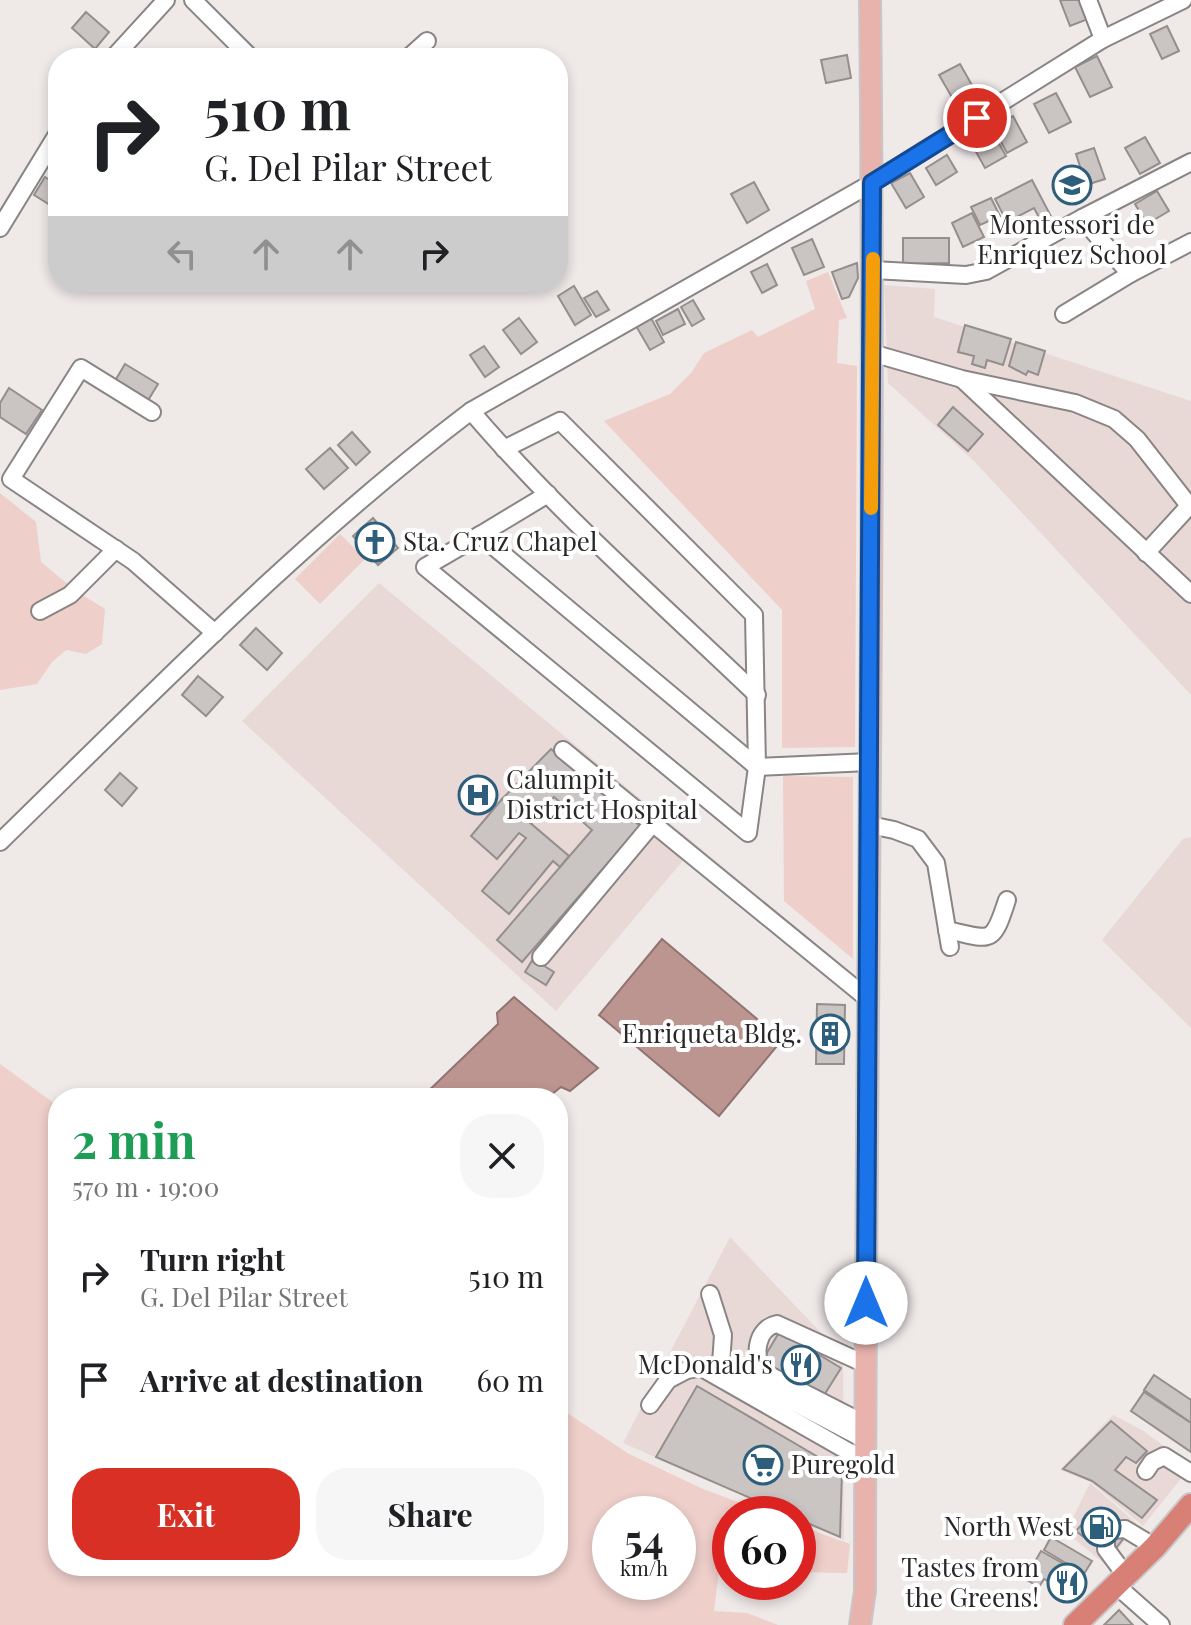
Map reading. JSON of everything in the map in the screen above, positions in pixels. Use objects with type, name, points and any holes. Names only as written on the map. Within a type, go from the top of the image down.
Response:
[{"type":"highway","points":[[1075,1625],[1157,1545],[1191,1505]]},
{"type":"main road","points":[[860,1625],[865,1591],[870,825],[873,270],[870,0]]},
{"type":"street","points":[[122,48],[166,0]]},
{"type":"street","points":[[193,0],[241,48]]},
{"type":"street","points":[[1088,0],[1103,39]]},
{"type":"street","points":[[0,842],[215,633],[413,455],[471,411],[872,183],[1103,39],[1183,0]]},
{"type":"street","points":[[419,48],[427,41]]},
{"type":"street","points":[[0,228],[48,149]]},
{"type":"street","points":[[873,270],[966,275],[986,271],[1191,162]]},
{"type":"street","points":[[1082,218],[1130,274]]},
{"type":"street","points":[[1064,314],[1191,242]]},
{"type":"street","points":[[872,353],[962,379],[1075,403],[1114,419],[1137,439],[1190,507],[1146,553]]},
{"type":"street","points":[[152,412],[81,368],[11,479],[116,549],[215,633]]},
{"type":"street","points":[[962,379],[1191,594]]},
{"type":"street","points":[[471,411],[548,494],[757,695]]},
{"type":"street","points":[[504,449],[560,421],[754,615],[757,767],[748,833],[425,567],[548,494]]},
{"type":"street","points":[[480,535],[757,767],[870,762]]},
{"type":"street","points":[[40,611],[70,595],[116,549]]},
{"type":"street","points":[[563,750],[868,999]]},
{"type":"street","points":[[541,957],[653,823]]},
{"type":"street","points":[[870,825],[918,839],[936,863],[948,939],[984,939],[993,935],[1007,900]]},
{"type":"street","points":[[710,1294],[723,1335],[721,1364]]},
{"type":"street","points":[[865,1364],[777,1324],[768,1326],[763,1332],[756,1357],[765,1373],[865,1432]]},
{"type":"street","points":[[650,1405],[668,1380],[687,1370],[721,1364],[865,1432]]},
{"type":"street","points":[[702,1368],[865,1461]]},
{"type":"street","points":[[1146,1471],[1152,1462],[1164,1456],[1191,1473]]},
{"type":"street","points":[[1157,1545],[1125,1529],[1110,1535],[1106,1549],[1121,1581],[1161,1625]]},
{"type":"shaded area","points":[[828,272],[847,318],[839,320],[837,363],[857,366],[855,747],[782,748],[782,610],[604,421],[670,394],[691,373],[704,353],[752,330],[758,337],[815,309],[806,281]]},
{"type":"shaded area","points":[[884,285],[935,289],[934,317],[1191,401],[1191,695],[975,462],[888,383]]},
{"type":"shaded area","points":[[0,493],[36,522],[41,562],[76,591],[105,609],[102,644],[86,654],[66,650],[52,662],[37,684],[0,690]]},
{"type":"shaded area","points":[[340,534],[365,559],[320,604],[295,579]]},
{"type":"shaded area","name":"Calumpit District Hospital","points":[[379,583],[848,970],[848,992],[686,857],[556,1011],[242,721]]},
{"type":"shaded area","points":[[783,776],[853,777],[853,959],[784,901]]},
{"type":"shaded area","points":[[1191,837],[1191,1028],[1102,940],[1183,839]]},
{"type":"shaded area","points":[[662,939],[782,1040],[719,1116],[599,1015]]},
{"type":"shaded area","points":[[514,997],[598,1068],[570,1091],[561,1087],[431,1088],[498,1024],[497,1013]]},
{"type":"shaded area","points":[[0,1064],[48,1099],[48,1576],[568,1576],[568,1414],[629,1454],[722,1496],[712,1496],[714,1611],[747,1613],[778,1625],[0,1625]]},
{"type":"shaded area","points":[[730,1237],[843,1356],[844,1540],[816,1528],[816,1496],[744,1496],[623,1443]]},
{"type":"shaded area","points":[[1113,1415],[1142,1430],[1191,1466],[1143,1526],[1091,1482],[1060,1470]]},
{"type":"shaded area","name":"North West","points":[[1090,1483],[1136,1523],[1107,1566],[1066,1532]]},
{"type":"shaded area","points":[[816,1532],[850,1544],[847,1573],[816,1572]]},
{"type":"building","points":[[1060,0],[1081,0],[1088,19],[1070,26]]},
{"type":"building","points":[[86,12],[109,32],[94,48],[72,28]]},
{"type":"building","points":[[1167,26],[1179,51],[1162,59],[1150,34]]},
{"type":"building","points":[[847,55],[851,78],[826,83],[821,60]]},
{"type":"building","points":[[1097,56],[1112,87],[1090,97],[1075,67]]},
{"type":"building","points":[[960,64],[973,87],[953,99],[939,75]]},
{"type":"building","points":[[1056,93],[1071,122],[1049,133],[1034,104]]},
{"type":"building","points":[[1013,116],[1027,142],[1007,153],[993,127]]},
{"type":"building","points":[[991,129],[1006,156],[985,168],[970,141]]},
{"type":"building","points":[[1145,137],[1160,163],[1140,174],[1125,148]]},
{"type":"building","points":[[1094,148],[1105,179],[1086,185],[1076,154]]},
{"type":"building","points":[[947,155],[957,172],[936,185],[926,168]]},
{"type":"building","points":[[910,173],[924,197],[906,208],[891,183]]},
{"type":"building","points":[[45,177],[48,179],[48,204],[34,195]]},
{"type":"building","points":[[1032,180],[1055,224],[1045,229],[1034,208],[1007,222],[995,199]]},
{"type":"building","points":[[754,182],[769,210],[747,223],[731,194]]},
{"type":"building","points":[[1157,191],[1169,211],[1147,224],[1135,204]]},
{"type":"building","points":[[991,198],[1000,216],[980,225],[971,207]]},
{"type":"building","points":[[972,213],[984,237],[963,247],[952,223]]},
{"type":"building","points":[[903,238],[949,238],[949,263],[903,264]]},
{"type":"building","points":[[812,239],[824,267],[804,275],[792,248]]},
{"type":"building","points":[[857,263],[858,278],[849,297],[842,299],[832,272]]},
{"type":"building","points":[[767,264],[777,285],[762,293],[751,272]]},
{"type":"building","points":[[574,286],[591,315],[575,325],[558,296]]},
{"type":"building","points":[[597,291],[609,310],[596,317],[584,298]]},
{"type":"building","points":[[693,300],[704,319],[692,326],[681,307]]},
{"type":"building","points":[[678,309],[685,324],[663,335],[656,321]]},
{"type":"building","points":[[519,318],[537,342],[521,354],[503,330]]},
{"type":"building","points":[[651,318],[664,342],[650,350],[636,326]]},
{"type":"building","points":[[965,325],[1011,339],[1003,365],[987,360],[985,368],[972,364],[974,356],[958,352]]},
{"type":"building","points":[[1016,342],[1045,351],[1038,375],[1028,371],[1026,375],[1009,366]]},
{"type":"building","points":[[484,346],[499,367],[485,377],[470,355]]},
{"type":"building","points":[[125,364],[158,384],[147,402],[115,381]]},
{"type":"building","points":[[9,388],[42,410],[26,434],[0,417],[0,403]]},
{"type":"building","points":[[953,407],[983,434],[968,451],[938,425]]},
{"type":"building","points":[[352,432],[370,452],[356,465],[338,445]]},
{"type":"building","points":[[330,448],[348,468],[324,489],[306,469]]},
{"type":"building","name":"Sta. Cruz Chapel","points":[[373,518],[398,548],[378,565],[353,536]]},
{"type":"building","points":[[256,628],[282,653],[267,670],[240,645]]},
{"type":"building","points":[[198,676],[223,697],[206,716],[182,695]]},
{"type":"building","points":[[551,749],[640,826],[522,962],[497,940],[592,830],[554,797],[531,824],[502,799]]},
{"type":"building","points":[[120,773],[137,788],[122,806],[105,790]]},
{"type":"building","points":[[502,799],[569,856],[560,867],[553,861],[509,914],[482,891],[526,838],[519,833],[497,859],[471,836]]},
{"type":"building","points":[[533,959],[554,972],[546,985],[525,972]]},
{"type":"building","name":"Enriqueta Bldg.","points":[[817,1004],[845,1005],[844,1064],[816,1064]]},
{"type":"building","name":"McDonald's","points":[[780,1331],[841,1368],[823,1397],[762,1361]]},
{"type":"building","points":[[1154,1375],[1191,1400],[1191,1423],[1144,1390]]},
{"type":"building","points":[[697,1386],[842,1471],[840,1537],[816,1527],[816,1496],[746,1496],[656,1457]]},
{"type":"building","points":[[1144,1392],[1191,1423],[1191,1452],[1131,1411]]},
{"type":"building","points":[[1111,1421],[1147,1451],[1136,1463],[1126,1457],[1115,1470],[1157,1500],[1142,1518],[1092,1481],[1063,1469]]},
{"type":"building","points":[[1104,1523],[1124,1538],[1116,1548],[1096,1533]]},
{"type":"building","points":[[1082,1524],[1095,1533],[1089,1541],[1076,1531]]},
{"type":"building","points":[[1051,1537],[1092,1561],[1084,1574],[1044,1550]]},
{"type":"building","points":[[1041,1551],[1078,1572],[1067,1592],[1044,1579],[1039,1587],[1025,1579]]},
{"type":"building","points":[[1119,1610],[1133,1625],[1104,1625]]},
{"type":"slow traffic","points":[[871,508],[873,259]]},
{"type":"place","name":"Montessori de Enriquez School","points":[[1072,185]]},
{"type":"place","name":"Sta. Cruz Chapel","points":[[375,542]]},
{"type":"place","name":"Calumpit District Hospital","points":[[478,795]]},
{"type":"place","name":"Enriqueta Bldg.","points":[[830,1034]]},
{"type":"place","name":"McDonald's","points":[[801,1365]]},
{"type":"place","name":"Puregold","points":[[763,1465]]},
{"type":"place","name":"North West","points":[[1101,1527]]},
{"type":"place","name":"Tastes from the Greens!","points":[[1067,1583]]},
{"type":"route","points":[[866,1303],[872,183],[977,118]]}]
